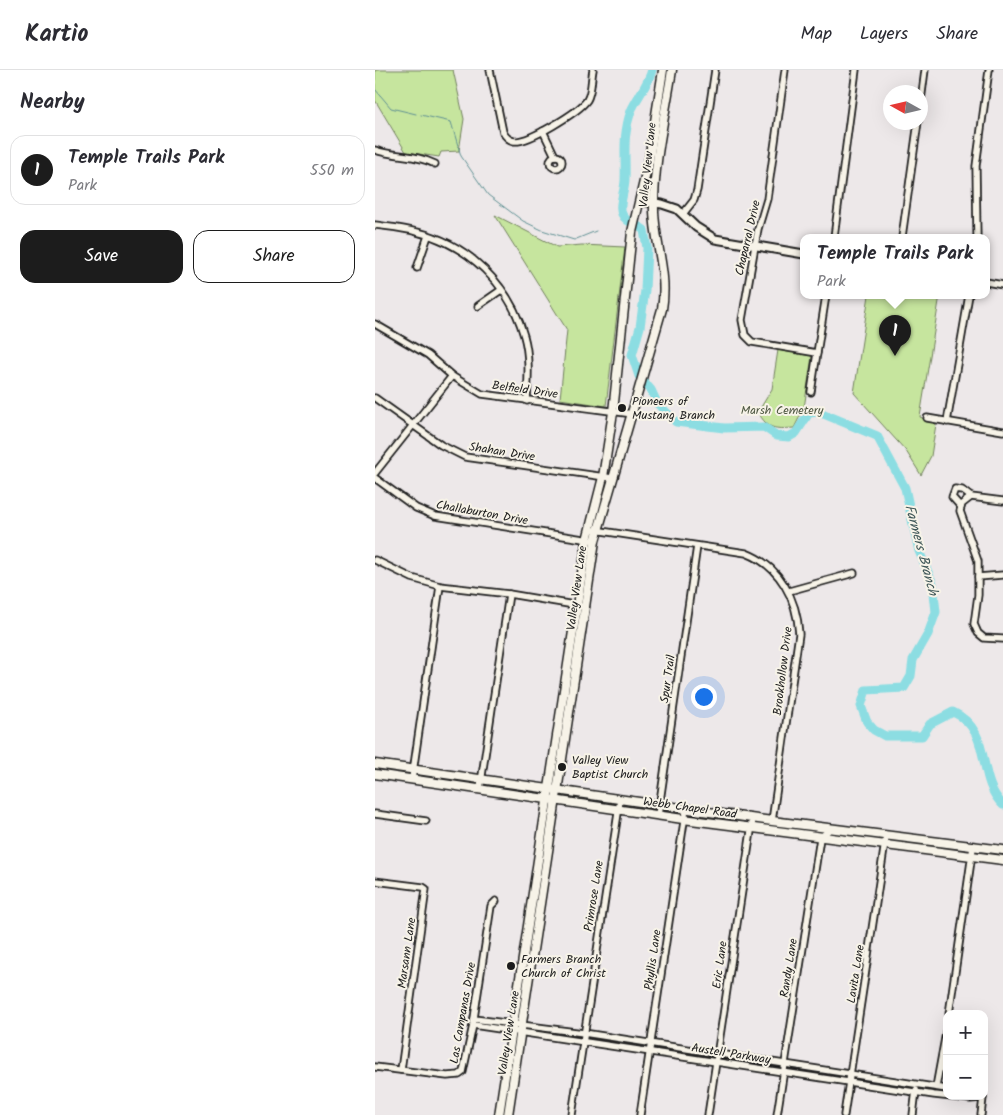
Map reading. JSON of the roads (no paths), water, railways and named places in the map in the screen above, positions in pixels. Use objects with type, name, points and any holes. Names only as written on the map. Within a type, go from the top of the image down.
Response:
[{"type":"main road","name":"Valley View Lane","points":[[508,1115],[586,607],[591,540],[590,530],[603,477],[613,412],[632,232],[649,160],[663,70]]},
{"type":"main road","name":"Valley View Lane","points":[[499,1115],[576,606],[591,540],[598,531],[660,318],[664,292],[664,274],[654,207],[672,70]]},
{"type":"main road","name":"Webb Chapel Road","points":[[375,764],[772,821],[1003,850]]},
{"type":"main road","name":"Webb Chapel Road","points":[[375,774],[820,838],[1003,860]]},
{"type":"main road","points":[[535,879],[544,880]]},
{"type":"street","points":[[489,70],[500,123],[506,137],[515,141],[522,141],[543,131],[578,109],[587,100],[593,70]]},
{"type":"street","points":[[683,214],[694,200],[697,190],[715,70]]},
{"type":"street","name":"Chaparral Drive","points":[[785,70],[767,199],[758,229],[742,320],[745,335],[752,342],[817,353]]},
{"type":"street","points":[[834,234],[856,70]]},
{"type":"street","points":[[923,85],[925,70]]},
{"type":"street","points":[[977,234],[976,166],[989,70]]},
{"type":"street","points":[[902,234],[917,130]]},
{"type":"street","points":[[543,131],[555,156]]},
{"type":"street","points":[[375,150],[387,154],[425,159],[435,164]]},
{"type":"street","points":[[640,201],[654,207],[668,205],[683,214],[707,236],[727,242],[800,253]]},
{"type":"street","points":[[375,225],[428,236],[444,242],[471,257],[485,269],[512,308],[524,336],[528,361],[527,400]]},
{"type":"street","points":[[417,268],[428,236]]},
{"type":"street","points":[[990,283],[1003,285]]},
{"type":"street","points":[[478,306],[501,290]]},
{"type":"street","points":[[811,392],[825,299]]},
{"type":"street","points":[[947,422],[968,299]]},
{"type":"street","name":"Belfield Drive","points":[[375,324],[428,355],[452,376],[482,394],[633,414]]},
{"type":"street","points":[[375,473],[452,376]]},
{"type":"street","name":"Shahan Drive","points":[[375,398],[451,451],[465,457],[613,478]]},
{"type":"street","points":[[927,418],[1003,431]]},
{"type":"street","name":"Challaburton Drive","points":[[375,478],[416,508],[435,516],[591,540]]},
{"type":"street","points":[[961,507],[952,497],[955,489],[963,490],[968,498]]},
{"type":"street","points":[[968,498],[1003,501]]},
{"type":"street","points":[[968,498],[961,507],[961,516],[978,561],[974,624],[978,633],[984,638],[1003,639]]},
{"type":"street","name":"Brookhollow Drive","points":[[590,530],[737,551],[753,556],[775,572],[789,591],[797,611],[799,634],[772,821]]},
{"type":"street","name":"Spur Trail","points":[[658,815],[697,546]]},
{"type":"street","points":[[375,560],[412,578],[440,586],[509,594],[586,607]]},
{"type":"street","points":[[789,591],[854,573]]},
{"type":"street","points":[[978,577],[1003,575]]},
{"type":"street","points":[[412,779],[440,586]]},
{"type":"street","points":[[480,789],[509,594]]},
{"type":"street","name":"Primrose Lane","points":[[572,1115],[620,800]]},
{"type":"street","name":"Phyllis Lane","points":[[640,1115],[686,808]]},
{"type":"street","points":[[375,814],[426,821]]},
{"type":"street","name":"Eric Lane","points":[[708,1115],[753,818]]},
{"type":"street","points":[[820,838],[831,829]]},
{"type":"street","name":"Lavita Lane","points":[[844,1115],[886,836]]},
{"type":"street","name":"Randy Lane","points":[[777,1115],[820,838]]},
{"type":"street","points":[[950,1010],[973,847]]},
{"type":"street","name":"Marsann Lane","points":[[375,881],[423,887],[425,889],[401,1070]]},
{"type":"street","name":"Las Campanas Drive","points":[[375,1067],[447,1076],[459,1075],[466,1067],[491,906],[497,901]]},
{"type":"street","name":"Austell Parkway","points":[[473,1022],[584,1033],[943,1088]]},
{"type":"street","name":"Austell Parkway","points":[[521,1028],[583,1041],[849,1083],[943,1096]]},
{"type":"street","points":[[936,1087],[943,1049]]},
{"type":"street","points":[[913,1115],[917,1085]]},
{"type":"street","points":[[981,1100],[981,1115]]},
{"type":"waterway","name":"Farmers Branch","points":[[652,70],[628,120],[625,137],[625,184],[621,206],[624,217],[644,230],[647,248],[645,290],[640,327],[632,355],[639,376],[651,390],[657,403],[676,422],[724,428],[764,427],[777,436],[789,437],[796,433],[809,413],[819,412],[877,436],[905,488],[919,551],[933,584],[936,612],[928,634],[913,660],[911,676],[904,688],[866,690],[861,706],[867,722],[874,730],[885,736],[922,736],[930,724],[953,712],[966,720],[974,731],[979,743],[994,794],[1003,805]]},
{"type":"waterway","points":[[375,89],[391,108],[416,114]]},
{"type":"waterway","points":[[421,115],[451,122],[461,156],[488,195],[523,221],[542,230],[574,240],[596,231]]},
{"type":"waterway","name":"Farmers Branch","points":[[620,219],[624,217]]},
{"type":"place","name":"Temple Trails Park","points":[[895,356]]},
{"type":"place","name":"Pioneers of Mustang Branch","points":[[622,408]]},
{"type":"place","name":"Valley View Baptist Church","points":[[562,767]]},
{"type":"place","name":"Farmers Branch Church of Christ","points":[[511,966]]},
{"type":"park label","name":"Marsh Cemetery","points":[[782,410]]}]
